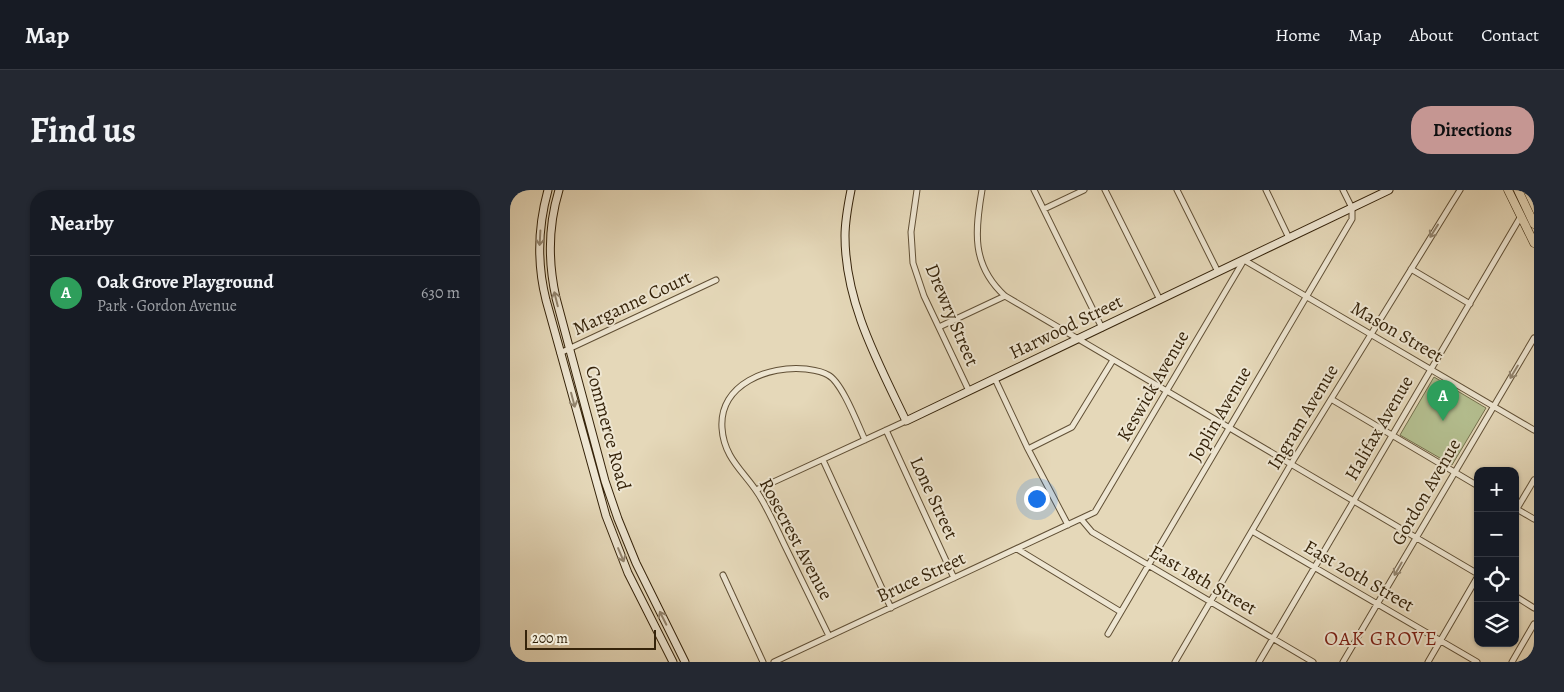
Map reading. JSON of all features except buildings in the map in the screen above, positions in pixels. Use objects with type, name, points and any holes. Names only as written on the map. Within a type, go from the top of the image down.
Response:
[{"type":"main road","name":"Commerce Road","points":[[548,190],[540,231],[540,270],[544,294],[608,524],[631,579],[673,662]]},
{"type":"main road","name":"Commerce Road","points":[[559,190],[551,229],[550,266],[556,298],[618,519],[639,570],[685,662]]},
{"type":"main road","points":[[851,190],[845,237],[851,285],[868,340],[906,421]]},
{"type":"main road","name":"Harwood Street","points":[[906,421],[1389,190]]},
{"type":"main road","points":[[1508,190],[1534,244]]},
{"type":"main road","points":[[1518,190],[1534,224]]},
{"type":"street","name":"Drewry Street","points":[[917,190],[911,232],[913,263],[921,288],[969,391]]},
{"type":"street","points":[[982,190],[977,231],[979,256],[986,273],[1005,296],[1474,573]]},
{"type":"street","points":[[1034,190],[1102,328]]},
{"type":"street","points":[[1044,209],[1084,190]]},
{"type":"street","points":[[1105,190],[1160,300]]},
{"type":"street","points":[[1177,190],[1218,272]]},
{"type":"street","points":[[1266,190],[1289,238]]},
{"type":"street","points":[[1343,190],[1352,208]]},
{"type":"street","name":"Ingram Avenue","points":[[1175,662],[1291,464],[1460,190]]},
{"type":"street","name":"Joplin Avenue","points":[[1108,634],[1352,219],[1352,208]]},
{"type":"street","name":"Halifax Avenue","points":[[1259,662],[1521,217],[1528,212]]},
{"type":"street","name":"Mason Street","points":[[1244,260],[1534,430]]},
{"type":"street","name":"Keswick Avenue","points":[[1081,519],[1097,510],[1244,260]]},
{"type":"street","points":[[1411,269],[1470,304]]},
{"type":"street","name":"Marganne Court","points":[[560,353],[716,280]]},
{"type":"street","points":[[939,327],[1005,296]]},
{"type":"street","name":"Gordon Avenue","points":[[1343,662],[1534,338]]},
{"type":"street","points":[[1028,449],[1072,427],[1113,360]]},
{"type":"street","name":"Rosecrest Avenue","points":[[829,636],[756,490],[729,456],[724,442],[723,413],[727,402],[745,383],[768,373],[784,369],[815,370],[829,375],[838,384],[865,440]]},
{"type":"street","points":[[995,379],[1028,449],[1068,526]]},
{"type":"street","points":[[1331,399],[1474,484]]},
{"type":"street","name":"Harwood Street","points":[[756,490],[906,421]]},
{"type":"street","name":"Lone Street","points":[[886,430],[954,578]]},
{"type":"street","points":[[823,460],[892,608]]},
{"type":"street","points":[[1519,505],[1534,480]]},
{"type":"street","points":[[1519,512],[1534,519]]},
{"type":"street","name":"Bruce Street","points":[[774,662],[1081,519]]},
{"type":"street","name":"East 18th Street","points":[[1081,519],[1092,532],[1313,662]]},
{"type":"street","name":"East 20th Street","points":[[1252,530],[1477,662]]},
{"type":"street","points":[[1017,549],[1121,612]]},
{"type":"street","points":[[723,575],[763,662]]},
{"type":"street","points":[[1428,662],[1474,582]]},
{"type":"street","points":[[1519,599],[1534,608]]},
{"type":"street","points":[[1512,662],[1534,624]]},
{"type":"green space","points":[[1434,377],[1486,408],[1452,465],[1400,435]]},
{"type":"place","name":"Oak Grove Playground","points":[[1443,421]]},
{"type":"district","name":"OAK GROVE","points":[[1381,638]]}]
